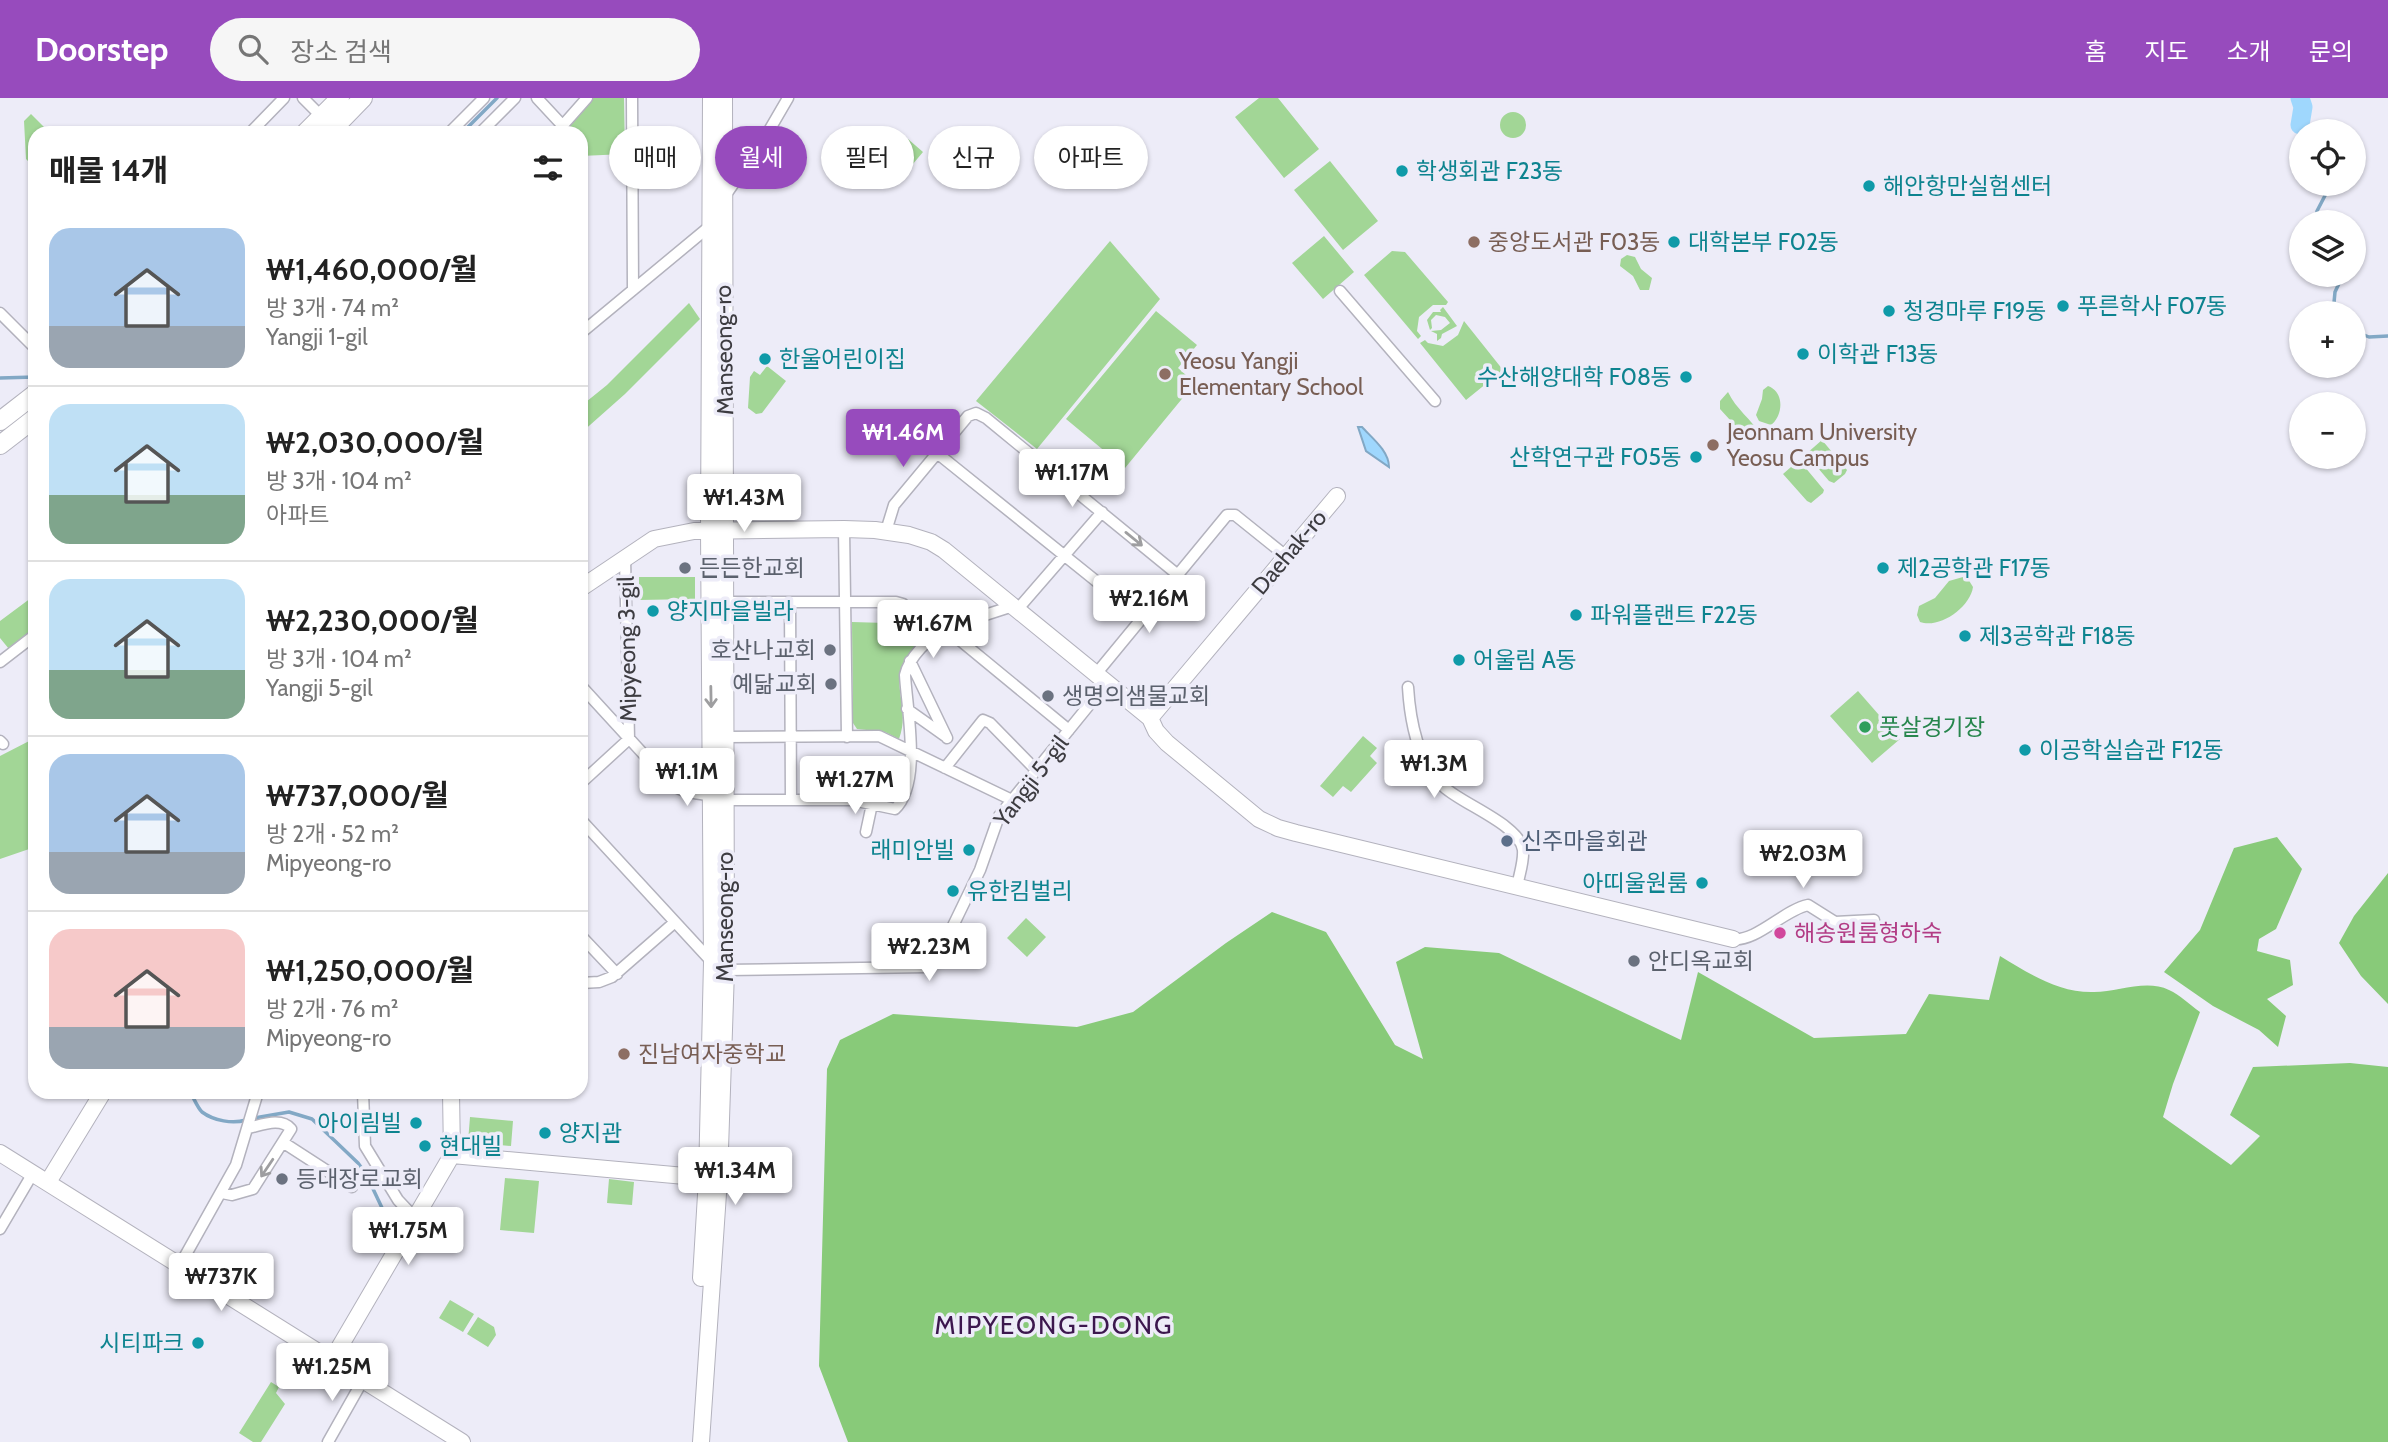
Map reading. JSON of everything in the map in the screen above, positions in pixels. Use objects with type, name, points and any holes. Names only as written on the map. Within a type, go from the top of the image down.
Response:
[{"type":"main road","points":[[325,125],[340,98]]},
{"type":"main road","points":[[325,125],[363,98]]},
{"type":"main road","points":[[0,421],[28,400]]},
{"type":"main road","points":[[0,445],[28,423]]},
{"type":"street","points":[[257,126],[284,98]]},
{"type":"street","points":[[303,98],[325,125]]},
{"type":"street","points":[[456,126],[484,98]]},
{"type":"street","points":[[487,126],[515,98]]},
{"type":"street","points":[[537,98],[557,126]]},
{"type":"street","points":[[565,126],[587,98]]},
{"type":"street","points":[[632,98],[633,290]]},
{"type":"street","name":"Manseong-ro","points":[[701,1442],[719,966],[719,797],[709,531],[711,98]]},
{"type":"street","name":"Manseong-ro","points":[[719,797],[725,737],[726,602],[724,98]]},
{"type":"street","points":[[723,198],[763,141],[788,98]]},
{"type":"street","points":[[588,326],[710,226]]},
{"type":"street","points":[[1340,291],[1435,401]]},
{"type":"street","points":[[0,313],[28,341]]},
{"type":"street","points":[[886,531],[894,505],[972,413],[981,415],[1178,575]]},
{"type":"street","points":[[937,453],[1142,618]]},
{"type":"street","name":"Daehak-ro","points":[[1150,718],[1337,496]]},
{"type":"street","points":[[910,751],[905,675],[910,661],[940,631],[1015,608],[1065,556],[1102,512]]},
{"type":"street","name":"Yangji 5-gil","points":[[719,966],[932,966],[980,870],[998,819],[1069,730],[1142,618],[1230,514],[1236,515],[1286,556]]},
{"type":"street","points":[[845,529],[847,737]]},
{"type":"street","points":[[726,531],[886,531],[909,535],[937,546],[1150,718],[1154,728],[1167,743],[1269,824],[1296,833],[1733,939],[1748,937],[1808,905],[1835,922],[1874,920]]},
{"type":"street","name":"Mipyeong 3-gil","points":[[588,583],[643,545],[665,535],[726,531]]},
{"type":"street","name":"Mipyeong 3-gil","points":[[625,558],[629,739]]},
{"type":"street","points":[[726,602],[900,603],[1069,730]]},
{"type":"street","points":[[790,602],[791,800]]},
{"type":"street","points":[[0,662],[28,640]]},
{"type":"street","points":[[910,661],[947,738]]},
{"type":"street","points":[[1408,687],[1413,726],[1436,779],[1449,792],[1509,829],[1520,841],[1523,852],[1517,887]]},
{"type":"street","name":"Mipyeong 3-gil","points":[[588,694],[680,791],[719,797],[852,800],[892,809],[898,807],[907,793],[910,781],[910,751]]},
{"type":"street","points":[[907,709],[961,748]]},
{"type":"street","points":[[946,768],[981,721],[985,720],[1036,771]]},
{"type":"street","points":[[725,737],[879,736],[1012,800]]},
{"type":"street","points":[[588,777],[629,739]]},
{"type":"street","points":[[866,832],[873,804]]},
{"type":"street","points":[[588,828],[719,966]]},
{"type":"street","points":[[588,982],[604,981],[617,974],[675,922]]},
{"type":"street","points":[[588,943],[617,974]]},
{"type":"street","points":[[48,1182],[99,1099]]},
{"type":"street","points":[[180,1265],[240,1157],[256,1099]]},
{"type":"street","points":[[363,1099],[365,1146],[398,1200],[415,1218]]},
{"type":"street","points":[[332,1360],[452,1155],[451,1099]]},
{"type":"street","points":[[222,1193],[231,1195],[252,1189],[291,1131],[287,1124],[249,1122]]},
{"type":"street","points":[[284,1143],[352,1187]]},
{"type":"street","points":[[0,1153],[462,1442]]},
{"type":"street","points":[[452,1155],[713,1178]]},
{"type":"street","points":[[0,1229],[33,1174]]},
{"type":"street","name":"Manseong-ro","points":[[691,1442],[713,1178]]},
{"type":"street","points":[[328,1442],[363,1380]]},
{"type":"green space","points":[[592,98],[624,98],[624,126],[609,126],[609,155],[588,156],[588,126],[569,126]]},
{"type":"green space","points":[[1259,98],[1278,98],[1319,149],[1284,178],[1235,117]]},
{"type":"green space","points":[[1513,112],[1522,116],[1526,125],[1522,134],[1513,138],[1504,134],[1500,125],[1504,116]]},
{"type":"green space","points":[[31,114],[43,126],[28,126],[28,161],[26,159],[24,121]]},
{"type":"green space","points":[[914,144],[923,152],[914,163]]},
{"type":"green space","points":[[1330,161],[1378,221],[1343,250],[1294,190]]},
{"type":"green space","points":[[1324,236],[1354,272],[1323,299],[1292,263]]},
{"type":"green space","points":[[1110,241],[1160,299],[1037,449],[976,401]]},
{"type":"green space","points":[[1392,251],[1405,252],[1448,302],[1446,305],[1433,305],[1419,317],[1417,331],[1421,336],[1418,339],[1364,275]]},
{"type":"green space","points":[[1627,255],[1635,257],[1641,269],[1652,278],[1649,290],[1640,290],[1633,276],[1620,266],[1621,259]]},
{"type":"green space","points":[[689,303],[700,319],[588,427],[588,400],[607,385]]},
{"type":"green space","points":[[1443,307],[1457,326],[1442,334],[1437,341],[1437,334],[1431,331],[1441,330],[1450,323],[1445,317],[1436,315],[1431,320],[1430,330],[1427,320],[1433,312],[1441,312]]},
{"type":"green space","points":[[1156,311],[1197,345],[1178,368],[1195,383],[1125,468],[1066,419]]},
{"type":"green space","points":[[1464,321],[1503,370],[1466,400],[1420,343],[1425,340],[1443,346],[1458,335]]},
{"type":"green space","points":[[767,366],[786,381],[762,413],[756,414],[748,408],[750,377],[754,371],[760,375]]},
{"type":"green space","points":[[1768,386],[1774,389],[1780,399],[1778,416],[1771,425],[1759,421],[1756,415],[1763,390]]},
{"type":"green space","points":[[1728,392],[1761,435],[1751,443],[1720,409],[1720,401]]},
{"type":"green space","points":[[1822,440],[1847,470],[1834,483],[1829,481],[1806,454]]},
{"type":"green space","points":[[1799,460],[1824,490],[1811,503],[1783,474]]},
{"type":"green space","points":[[639,577],[695,577],[695,599],[639,600]]},
{"type":"green space","points":[[1963,577],[1968,579],[1973,587],[1971,595],[1960,609],[1944,620],[1920,622],[1917,615],[1919,606],[1935,598],[1949,581]]},
{"type":"green space","points":[[28,600],[28,635],[9,649],[0,638],[0,621]]},
{"type":"green space","points":[[852,622],[886,623],[919,645],[902,669],[900,691],[903,713],[899,739],[885,732],[857,729],[853,723]]},
{"type":"green space","name":"풋살경기장","points":[[1858,691],[1900,739],[1872,763],[1830,716]]},
{"type":"green space","points":[[1363,736],[1377,748],[1370,756],[1377,763],[1351,792],[1343,786],[1333,797],[1320,786]]},
{"type":"green space","points":[[28,742],[28,849],[0,859],[0,756]]},
{"type":"green space","points":[[2277,837],[2302,869],[2276,929],[2259,939],[2257,951],[2290,960],[2293,985],[2267,999],[2286,1016],[2278,1047],[2259,1030],[2213,1006],[2164,972],[2200,930],[2234,848]]},
{"type":"green space","points":[[2388,873],[2388,1004],[2361,976],[2339,943],[2354,916]]},
{"type":"green space","points":[[1272,912],[1326,932],[1395,1045],[1423,1059],[1396,962],[1425,947],[1499,953],[1681,1040],[1698,972],[1814,1038],[1906,1034],[1929,994],[1989,1000],[2000,956],[2045,981],[2068,989],[2094,992],[2141,986],[2160,987],[2177,995],[2200,1012],[2163,1117],[2231,1165],[2260,1136],[2230,1115],[2253,1067],[2350,1063],[2388,1067],[2388,1442],[848,1442],[819,1366],[827,1069],[840,1040],[893,1014],[1077,1027],[1133,1012]]},
{"type":"green space","points":[[1026,918],[1046,937],[1027,957],[1007,938]]},
{"type":"green space","points":[[470,1117],[513,1121],[511,1146],[468,1142]]},
{"type":"green space","points":[[505,1178],[539,1181],[534,1233],[500,1230]]},
{"type":"green space","points":[[609,1179],[634,1182],[632,1205],[607,1203]]},
{"type":"green space","points":[[450,1300],[474,1314],[463,1332],[439,1318]]},
{"type":"green space","points":[[478,1317],[494,1327],[496,1335],[488,1347],[467,1334]]},
{"type":"green space","points":[[271,1382],[279,1387],[276,1393],[285,1404],[261,1442],[253,1442],[239,1433]]},
{"type":"water","points":[[1358,427],[1362,427],[1379,445],[1389,467],[1366,451]]},
{"type":"waterway","points":[[469,126],[497,98]]},
{"type":"waterway","points":[[2300,98],[2303,107],[2301,119]]},
{"type":"waterway","points":[[2318,210],[2325,196]]},
{"type":"waterway","points":[[2334,301],[2337,287]]},
{"type":"waterway","points":[[2366,336],[2388,336]]},
{"type":"waterway","points":[[0,378],[28,377]]},
{"type":"waterway","points":[[194,1099],[200,1110],[212,1118],[235,1122],[246,1120]]},
{"type":"waterway","points":[[254,1118],[289,1112],[312,1119],[358,1163],[383,1210],[405,1226]]},
{"type":"place","name":"학생회관 F23동","points":[[1402,171]]},
{"type":"place","name":"해안항만실험센터","points":[[1869,186]]},
{"type":"place","name":"중앙도서관 F03동","points":[[1474,242]]},
{"type":"place","name":"대학본부 F02동","points":[[1674,242]]},
{"type":"place","name":"푸른학사 F07동","points":[[2063,306]]},
{"type":"place","name":"청경마루 F19동","points":[[1889,311]]},
{"type":"place","name":"이학관 F13동","points":[[1803,354]]},
{"type":"place","name":"한울어린이집","points":[[765,359]]},
{"type":"place","name":"Yeosu Yangji Elementary School","points":[[1165,374]]},
{"type":"place","name":"수산해양대학 F08동","points":[[1686,377]]},
{"type":"place","name":"Jeonnam University Yeosu Campus","points":[[1713,445]]},
{"type":"place","name":"산학연구관 F05동","points":[[1696,457]]},
{"type":"place","name":"든든한교회","points":[[685,568]]},
{"type":"place","name":"제2공학관 F17동","points":[[1883,568]]},
{"type":"place","name":"양지마을빌라","points":[[653,611]]},
{"type":"place","name":"파워플랜트 F22동","points":[[1576,615]]},
{"type":"place","name":"제3공학관 F18동","points":[[1965,636]]},
{"type":"place","name":"호산나교회","points":[[830,650]]},
{"type":"place","name":"어울림 A동","points":[[1459,660]]},
{"type":"place","name":"예닮교회","points":[[831,684]]},
{"type":"place","name":"생명의샘물교회","points":[[1048,696]]},
{"type":"place","name":"풋살경기장","points":[[1865,727]]},
{"type":"place","name":"이공학실습관 F12동","points":[[2025,750]]},
{"type":"place","name":"신주마을회관","points":[[1507,841]]},
{"type":"place","name":"래미안빌","points":[[969,850]]},
{"type":"place","name":"아띠울원룸","points":[[1702,883]]},
{"type":"place","name":"유한킴벌리","points":[[953,891]]},
{"type":"place","name":"해송원룸형하숙","points":[[1780,933]]},
{"type":"place","name":"안디옥교회","points":[[1634,961]]},
{"type":"place","name":"진남여자중학교","points":[[624,1054]]},
{"type":"place","name":"아이림빌","points":[[416,1123]]},
{"type":"place","name":"양지관","points":[[545,1133]]},
{"type":"place","name":"현대빌","points":[[425,1146]]},
{"type":"place","name":"등대장로교회","points":[[282,1179]]},
{"type":"place","name":"시티파크","points":[[198,1343]]},
{"type":"district","name":"MIPYEONG-DONG","points":[[1054,1325]]}]
